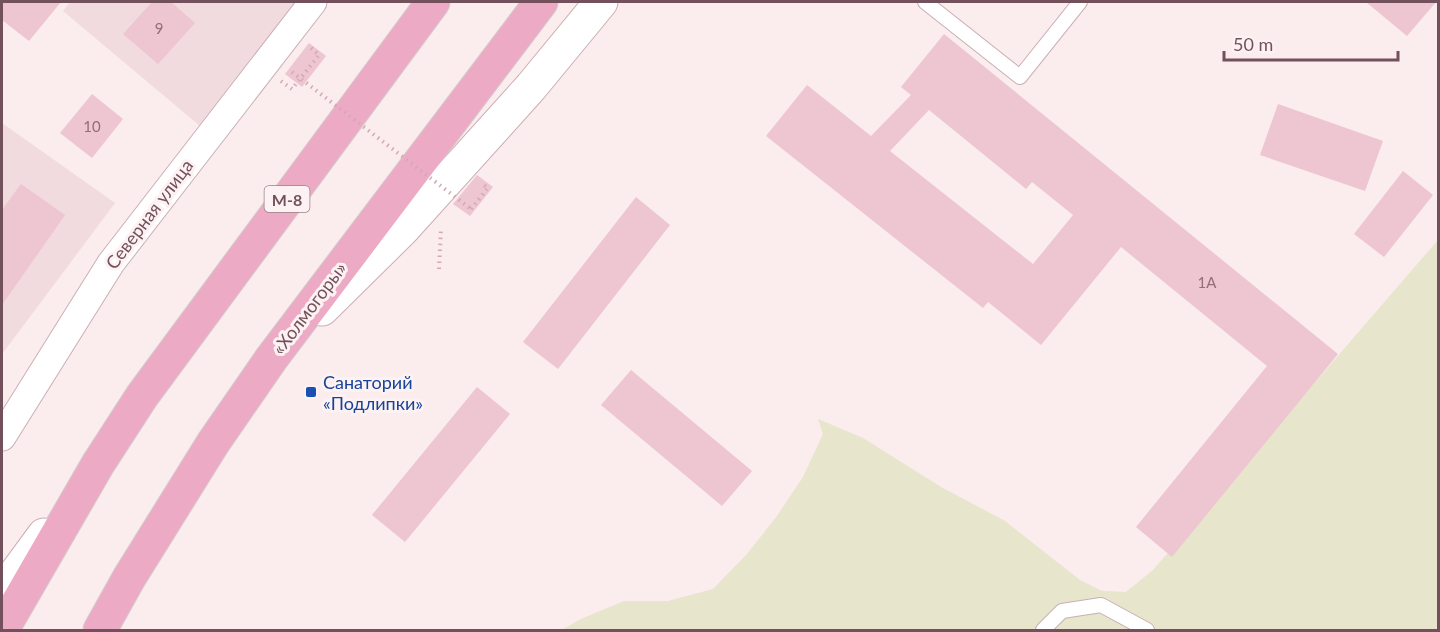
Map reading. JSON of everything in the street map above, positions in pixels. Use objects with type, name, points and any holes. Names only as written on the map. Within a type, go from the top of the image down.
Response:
[{"type":"highway","name":"М-8","points":[[2,630],[98,464],[142,396],[433,2]]},
{"type":"highway","name":"«Холмогоры»","points":[[100,630],[129,578],[213,442],[271,359],[541,2]]},
{"type":"street","name":"Северная улица","points":[[2,437],[111,262],[313,2]]},
{"type":"street","points":[[271,359],[403,229],[531,87],[602,2]]},
{"type":"street","points":[[2,592],[98,464]]},
{"type":"street","points":[[110,630],[129,578]]},
{"type":"lane","points":[[925,2],[1020,77],[1080,2]]},
{"type":"lane","points":[[1043,630],[1062,611],[1101,605],[1147,630]]},
{"type":"path","points":[[278,78],[292,89],[319,55],[311,48],[305,56]]},
{"type":"path","points":[[298,64],[292,72],[471,209]]},
{"type":"path","points":[[439,269],[441,228],[446,221]]},
{"type":"shaded area","points":[[70,2],[297,2],[200,126],[63,11]]},
{"type":"shaded area","points":[[2,123],[115,203],[2,354]]},
{"type":"shaded area","points":[[1438,240],[1438,630],[562,630],[581,619],[624,601],[668,601],[713,589],[747,554],[777,516],[803,477],[823,434],[818,419],[863,438],[941,487],[1005,521],[1080,580],[1102,591],[1126,592],[1153,570]]},
{"type":"building","points":[[2,2],[61,2],[29,41],[2,20]]},
{"type":"building","points":[[152,2],[171,2],[195,23],[158,64],[123,34]]},
{"type":"building","points":[[1366,2],[1436,2],[1407,36]]},
{"type":"building","points":[[944,34],[1338,354],[1172,557],[1136,527],[1267,366],[1121,247],[1041,345],[988,302],[983,308],[766,136],[807,85],[871,136],[911,95],[901,87]],"holes":[[[929,110],[1026,189],[1032,182],[1073,215],[1033,264],[890,151]]]},
{"type":"building","points":[[309,43],[326,56],[302,87],[285,74]]},
{"type":"building","points":[[92,94],[123,119],[92,158],[60,133]]},
{"type":"building","points":[[1278,104],[1383,141],[1365,191],[1260,155]]},
{"type":"building","points":[[1403,171],[1433,195],[1384,257],[1354,234]]},
{"type":"building","points":[[477,175],[493,187],[470,216],[453,204]]},
{"type":"building","points":[[21,184],[65,215],[2,305],[2,210]]},
{"type":"building","points":[[636,197],[670,225],[558,369],[523,342]]},
{"type":"building","points":[[631,370],[752,471],[722,506],[601,405]]},
{"type":"building","points":[[477,387],[510,414],[405,542],[372,515]]},
{"type":"place","name":"Санаторий «Подлипки»","points":[[311,392]]}]
